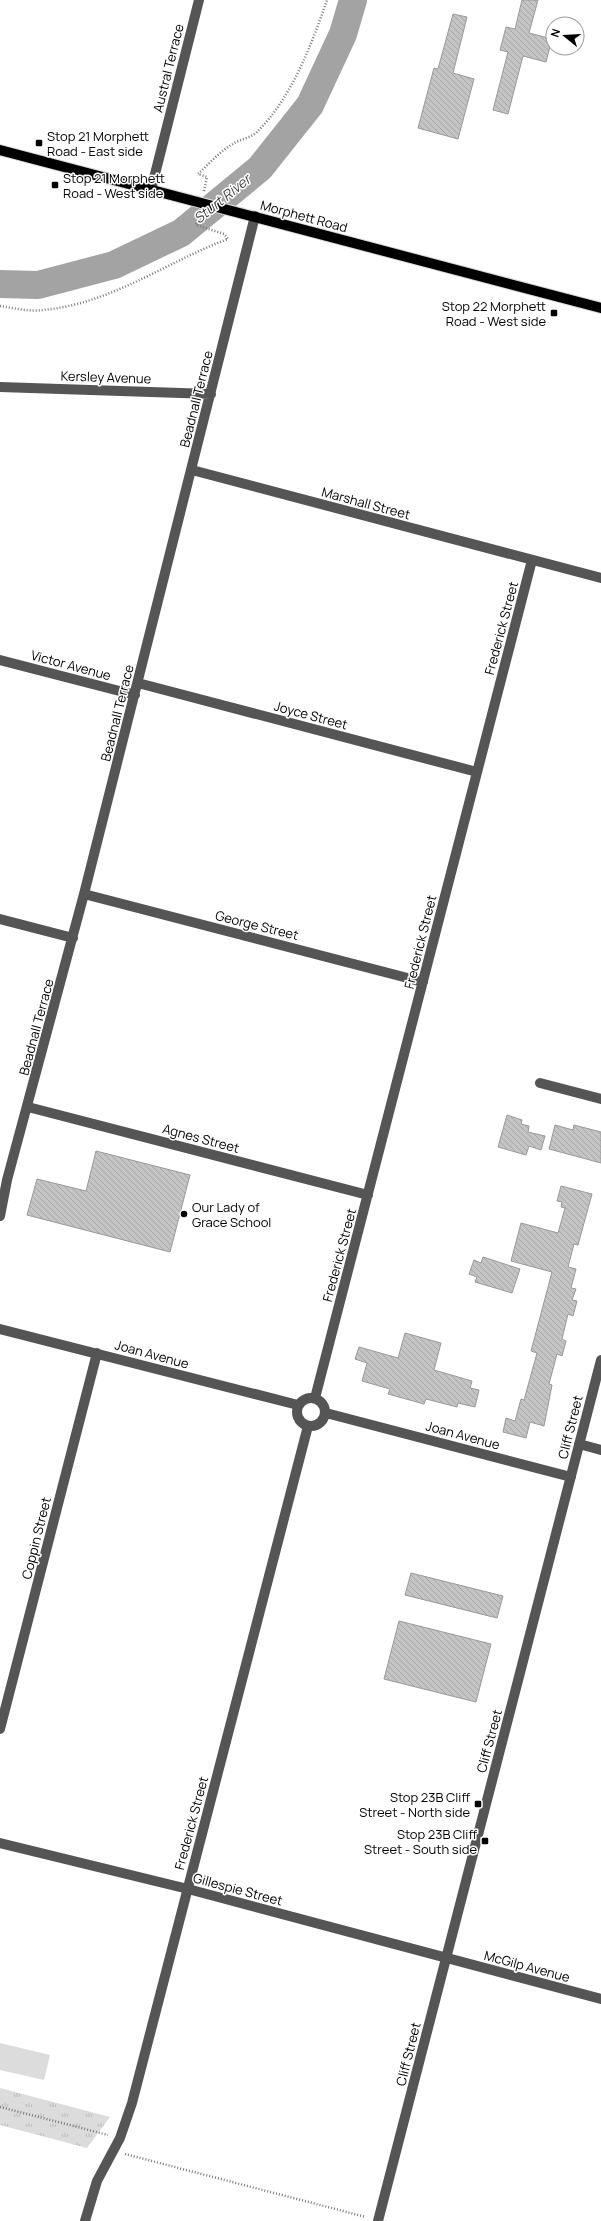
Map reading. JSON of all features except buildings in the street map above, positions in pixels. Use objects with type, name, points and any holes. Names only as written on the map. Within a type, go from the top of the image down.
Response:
[{"type":"main road","name":"Morphett Road","points":[[0,150],[601,308]]},
{"type":"street","name":"Austral Terrace","points":[[151,190],[199,0]]},
{"type":"street","name":"Beadnall Terrace","points":[[0,1216],[4,1179],[28,1107],[73,938],[255,216]]},
{"type":"street","name":"Kersley Avenue","points":[[0,387],[211,394]]},
{"type":"street","name":"Marshall Street","points":[[192,470],[532,560]]},
{"type":"street","points":[[532,560],[601,578]]},
{"type":"street","name":"Frederick Street","points":[[314,1398],[532,560]]},
{"type":"street","name":"Victor Avenue","points":[[0,660],[135,695]]},
{"type":"street","name":"Joyce Street","points":[[138,683],[477,772]]},
{"type":"street","name":"George Street","points":[[84,894],[423,982]]},
{"type":"street","points":[[0,919],[73,938]]},
{"type":"street","points":[[540,1083],[601,1099]]},
{"type":"street","name":"Agnes Street","points":[[28,1107],[368,1195]]},
{"type":"street","name":"Joan Avenue","points":[[0,1329],[298,1406]]},
{"type":"street","name":"Coppin Street","points":[[0,1729],[97,1353]]},
{"type":"street","name":"Cliff Street","points":[[378,2221],[601,1360]]},
{"type":"street","points":[[314,1398],[323,1404],[326,1413],[322,1422],[313,1426],[308,1426],[299,1421],[297,1411],[298,1406],[305,1399],[314,1398]]},
{"type":"street","name":"Joan Avenue","points":[[326,1413],[571,1477]]},
{"type":"street","name":"Frederick Street","points":[[85,2221],[97,2181],[120,2138],[132,2103],[308,1426]]},
{"type":"street","points":[[579,1444],[601,1450]]},
{"type":"street","name":"Gillespie Street","points":[[0,1844],[188,1889],[446,1958]]},
{"type":"street","name":"McGilp Avenue","points":[[446,1958],[601,1999]]},
{"type":"path","points":[[207,177],[198,174],[232,144],[256,133],[277,108],[302,62],[315,33],[326,0]]},
{"type":"path","points":[[0,306],[42,311],[97,298],[163,270],[211,244],[228,239],[224,234],[196,225],[197,223]]},
{"type":"path","points":[[0,2107],[120,2138]]},
{"type":"path","points":[[114,2151],[378,2221]]},
{"type":"green space","points":[[0,2043],[50,2055],[44,2080],[0,2070]]},
{"type":"green space","points":[[0,2088],[110,2117],[87,2148],[0,2125]]},
{"type":"waterway","name":"Sturt River","points":[[0,284],[38,285],[114,265],[181,233],[260,168],[310,105],[343,34],[353,0]]},
{"type":"place","name":"Stop 21 Morphett Road - East side","points":[[39,143]]},
{"type":"place","name":"Stop 21 Morphett Road - West side","points":[[55,185]]},
{"type":"place","name":"Stop 22 Morphett Road - West side","points":[[554,313]]},
{"type":"place","name":"Our Lady of Grace School","points":[[184,1214]]},
{"type":"place","name":"Stop 23B Cliff Street - North side","points":[[478,1804]]},
{"type":"place","name":"Stop 23B Cliff Street - South side","points":[[485,1841]]}]
